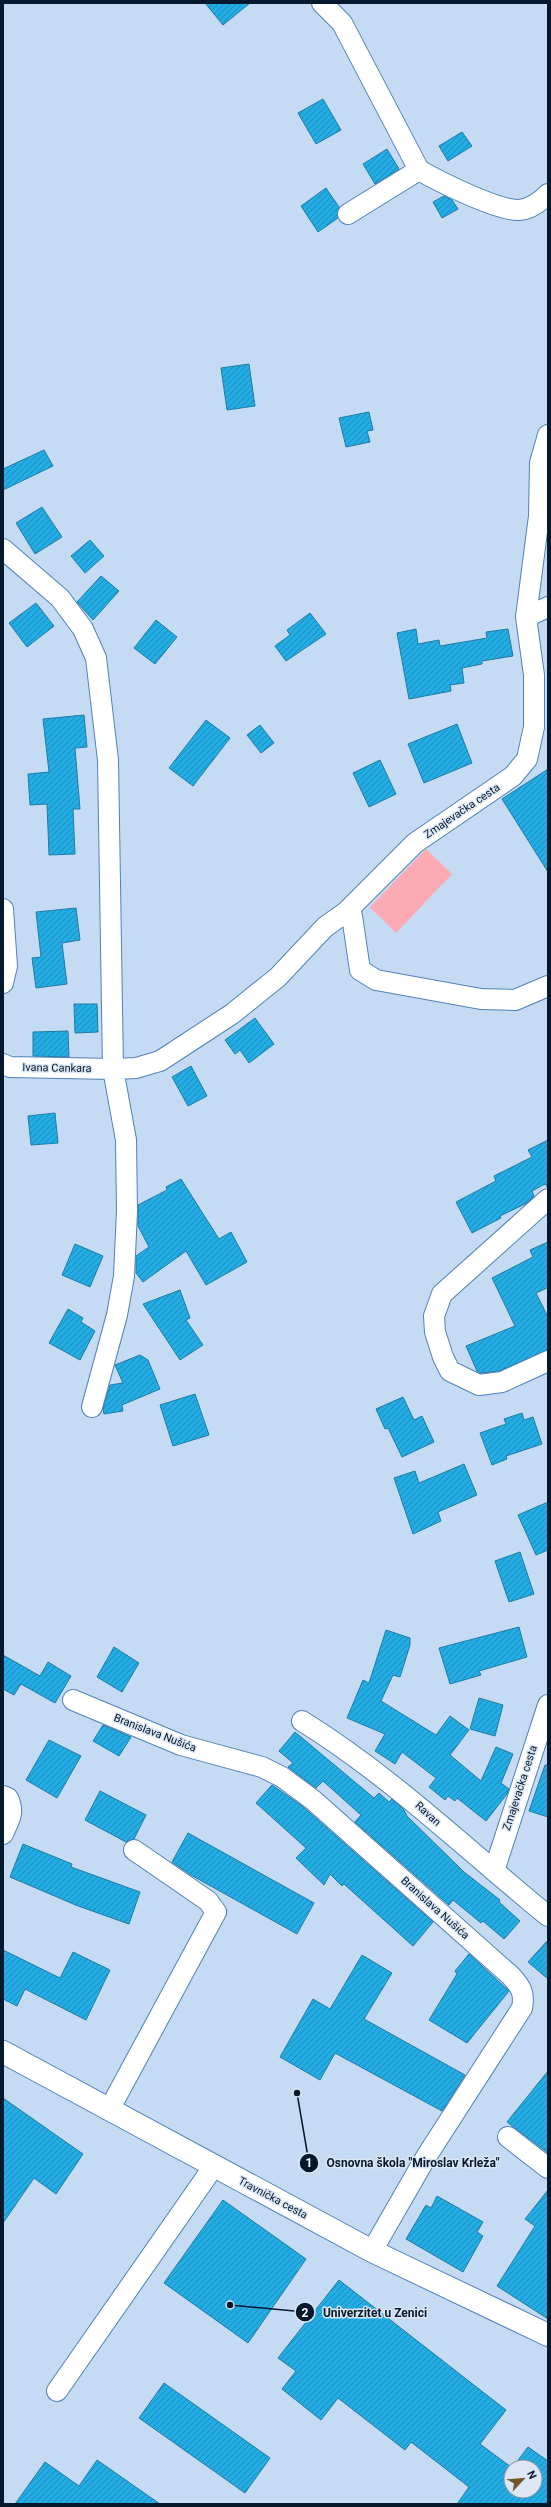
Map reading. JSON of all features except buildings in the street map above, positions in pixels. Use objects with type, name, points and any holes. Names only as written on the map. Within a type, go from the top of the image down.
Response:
[{"type":"main road","name":"Travnička cesta","points":[[3,2052],[372,2251],[548,2335]]},
{"type":"street","points":[[322,3],[342,23],[419,170],[441,183],[497,205],[518,210],[536,205],[548,194]]},
{"type":"street","points":[[348,214],[419,170]]},
{"type":"street","name":"Zmajevačka cesta","points":[[113,1069],[136,1068],[160,1061],[232,1014],[278,977],[325,927],[346,912],[415,843],[513,776],[527,759],[534,727],[534,675],[526,617],[548,434]]},
{"type":"street","points":[[3,549],[60,598],[83,629],[96,658],[108,760],[113,1069],[126,1140],[127,1211],[124,1276],[117,1315],[92,1407]]},
{"type":"street","points":[[526,617],[548,607]]},
{"type":"street","points":[[3,909],[7,966],[3,983]]},
{"type":"street","points":[[346,912],[352,916],[360,970],[376,980],[481,999],[515,1000],[548,986]]},
{"type":"street","name":"Ivana Cankara","points":[[3,1064],[10,1067],[113,1069]]},
{"type":"street","points":[[548,1199],[442,1294],[434,1316],[437,1338],[450,1371],[479,1386],[502,1382],[548,1361]]},
{"type":"street","name":"Branislava Nušića","points":[[73,1700],[181,1745],[262,1767],[282,1777],[313,1800],[511,1976],[520,1987],[524,1996],[522,2008],[426,2157],[372,2251]]},
{"type":"street","name":"Zmajevačka cesta","points":[[494,1871],[548,1705]]},
{"type":"street","name":"Ravan","points":[[302,1721],[336,1742],[407,1795],[548,1916]]},
{"type":"street","points":[[3,1796],[8,1798],[12,1808],[11,1817],[3,1834]]},
{"type":"street","points":[[109,2110],[216,1912],[208,1901],[134,1850]]},
{"type":"street","points":[[508,2137],[548,2168]]},
{"type":"street","points":[[57,2391],[214,2166]]},
{"type":"shaded area","points":[[426,849],[452,874],[396,933],[370,907]]},
{"type":"place","name":"Osnovna škola \"Miroslav Krleža\"","points":[[297,2093]]},
{"type":"place","name":"Univerzitet u Zenici","points":[[230,2305]]}]
